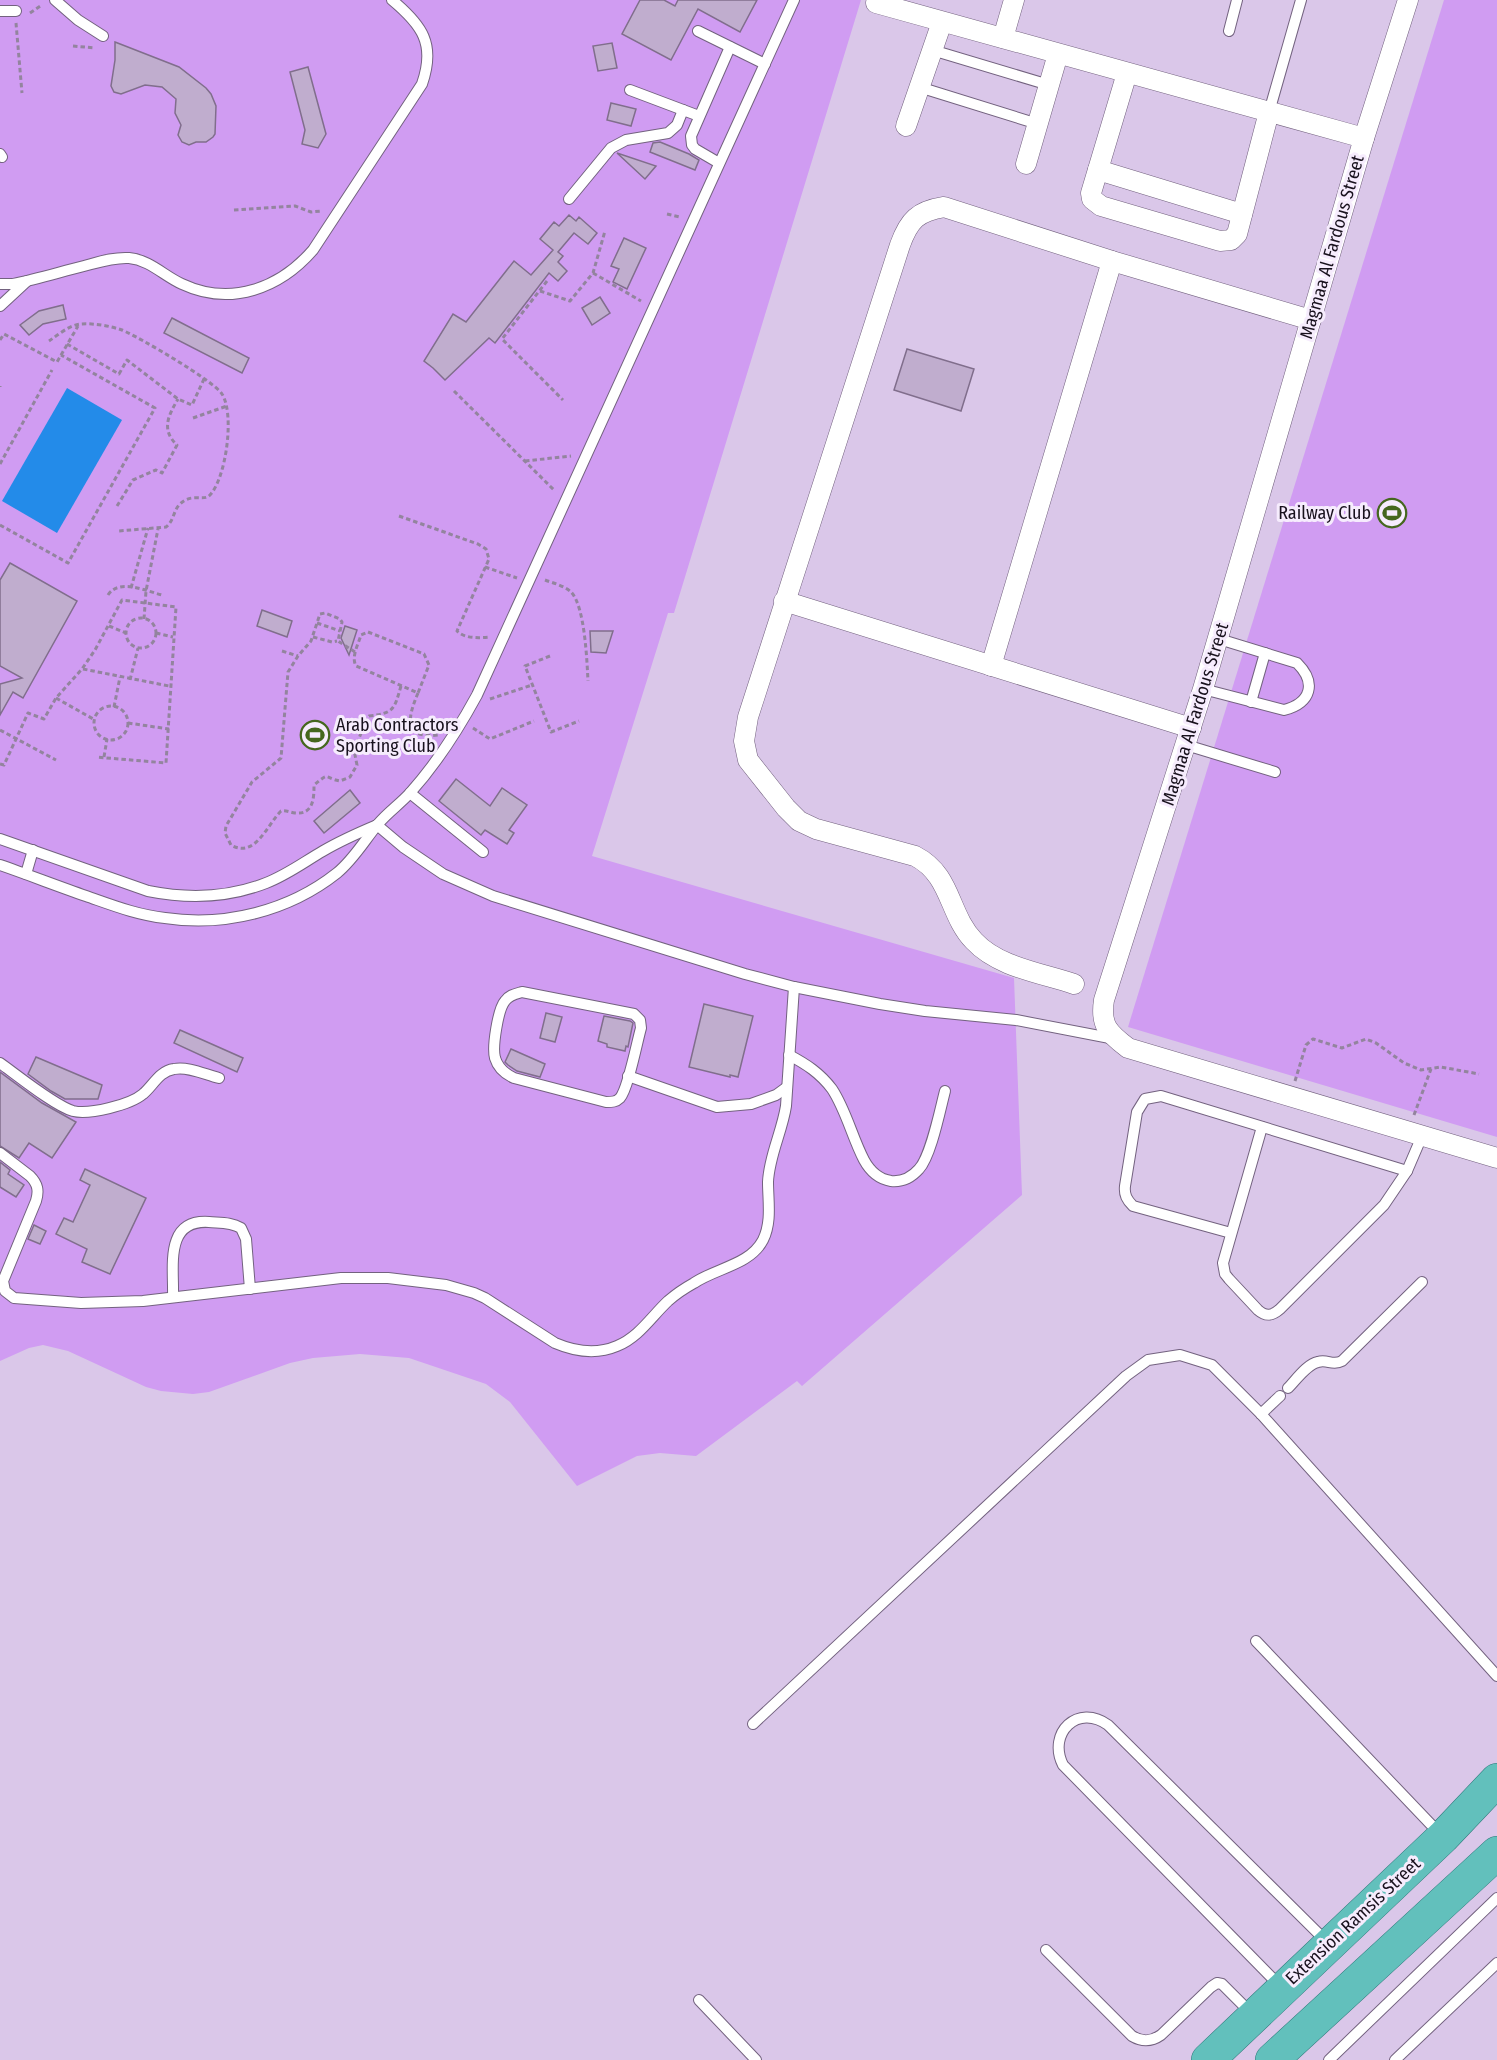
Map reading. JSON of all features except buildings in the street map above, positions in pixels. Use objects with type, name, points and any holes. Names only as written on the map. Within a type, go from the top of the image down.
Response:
[{"type":"highway","name":"Extension Ramsis Street","points":[[1208,2060],[1443,1837],[1496,1783]]},
{"type":"highway","points":[[1272,2060],[1497,1853]]},
{"type":"highway","points":[[1283,1988],[1314,2020]]},
{"type":"street","points":[[1003,38],[1014,0]]},
{"type":"street","name":"Magmaa Al Fardous Street","points":[[1115,1039],[1104,1026],[1102,1014],[1104,1000],[1219,639],[1364,138],[1408,0]]},
{"type":"street","points":[[876,3],[1364,138]]},
{"type":"street","points":[[906,126],[942,22]]},
{"type":"street","points":[[1026,164],[1058,54]]},
{"type":"street","points":[[1127,73],[1091,193],[1092,199],[1101,206],[1226,241],[1231,240],[1237,234],[1269,112]]},
{"type":"street","points":[[1098,170],[1242,214]]},
{"type":"street","points":[[1074,984],[1003,962],[992,956],[967,933],[942,880],[933,867],[925,861],[915,856],[807,826],[792,814],[753,768],[745,751],[747,717],[900,245],[905,231],[915,218],[928,210],[944,207],[1112,261],[1311,320]]},
{"type":"street","points":[[991,666],[1112,261]]},
{"type":"street","points":[[784,601],[991,666],[1188,736]]},
{"type":"street","points":[[1115,1039],[1128,1048],[1497,1158]]},
{"type":"lane","points":[[55,0],[78,20],[103,36]]},
{"type":"lane","points":[[0,284],[27,281],[107,260],[131,258],[148,264],[182,284],[217,294],[254,291],[271,285],[301,264],[313,250],[413,98],[427,69],[426,39],[409,14],[392,0]]},
{"type":"lane","points":[[0,865],[144,914],[183,920],[223,919],[271,908],[294,899],[322,883],[352,859],[377,825],[429,771],[463,721],[477,695],[794,0]]},
{"type":"lane","points":[[1229,31],[1238,0]]},
{"type":"lane","points":[[1269,112],[1301,0]]},
{"type":"lane","points":[[0,11],[16,11]]},
{"type":"lane","points":[[698,31],[765,64]]},
{"type":"lane","points":[[719,163],[692,145],[691,136],[730,46]]},
{"type":"lane","points":[[932,50],[1049,85]]},
{"type":"lane","points":[[919,87],[1038,124]]},
{"type":"lane","points":[[630,90],[699,116]]},
{"type":"lane","points":[[570,199],[611,148],[626,140],[668,134],[676,125],[683,110]]},
{"type":"lane","points":[[0,306],[27,281]]},
{"type":"lane","points":[[1203,689],[1284,710],[1297,707],[1306,698],[1310,685],[1307,672],[1297,663],[1219,639]]},
{"type":"lane","points":[[1251,702],[1265,653]]},
{"type":"lane","points":[[1188,736],[1275,772]]},
{"type":"lane","points":[[410,793],[483,852]]},
{"type":"lane","points":[[0,839],[148,891],[167,895],[206,896],[245,890],[267,883],[337,844],[377,825]]},
{"type":"lane","points":[[377,825],[403,847],[443,874],[493,896],[794,987],[925,1011],[1016,1020],[1115,1039]]},
{"type":"lane","points":[[26,874],[33,850]]},
{"type":"lane","points":[[0,1153],[34,1180],[38,1191],[36,1201],[4,1277],[3,1286],[9,1295],[20,1299],[81,1303],[143,1301],[364,1277],[460,1288],[485,1298],[555,1343],[568,1348],[595,1352],[618,1346],[638,1334],[668,1302],[681,1292],[715,1271],[743,1259],[759,1246],[767,1230],[770,1165],[784,1121],[794,987]]},
{"type":"lane","points":[[522,993],[634,1014],[640,1020],[641,1028],[628,1076],[622,1095],[613,1102],[508,1075],[498,1065],[494,1054],[501,1008],[504,1002],[514,994],[522,993]]},
{"type":"lane","points":[[789,1055],[821,1075],[833,1090],[864,1160],[872,1172],[883,1180],[897,1181],[910,1177],[921,1168],[945,1091]]},
{"type":"lane","points":[[0,1063],[65,1108],[79,1112],[89,1112],[133,1101],[146,1092],[161,1074],[174,1069],[181,1068],[219,1078]]},
{"type":"lane","points":[[628,1076],[717,1107],[751,1104],[776,1095],[787,1087]]},
{"type":"lane","points":[[1231,1233],[1133,1206],[1128,1200],[1125,1186],[1137,1112],[1145,1099],[1161,1096],[1407,1171]]},
{"type":"lane","points":[[1262,1126],[1222,1263],[1226,1275],[1263,1314],[1269,1316],[1276,1314],[1392,1194],[1407,1171],[1415,1134]]},
{"type":"lane","points":[[173,1297],[174,1245],[181,1230],[195,1222],[230,1223],[241,1228],[246,1239],[250,1289]]},
{"type":"lane","points":[[1288,1388],[1315,1363],[1324,1361],[1333,1364],[1342,1361],[1422,1282]]},
{"type":"lane","points":[[753,1724],[1126,1376],[1148,1360],[1180,1355],[1212,1365],[1261,1414],[1497,1676]]},
{"type":"lane","points":[[1261,1414],[1280,1396]]},
{"type":"lane","points":[[1256,1641],[1443,1837]]},
{"type":"lane","points":[[1283,1988],[1063,1765],[1058,1752],[1058,1744],[1068,1725],[1088,1717],[1108,1725],[1329,1943]]},
{"type":"lane","points":[[1329,2060],[1497,1898]]},
{"type":"lane","points":[[1046,1950],[1132,2036],[1141,2040],[1152,2040],[1161,2035],[1217,1983],[1222,1984],[1254,2016]]},
{"type":"lane","points":[[1395,2060],[1497,1963]]},
{"type":"lane","points":[[699,2000],[756,2060]]},
{"type":"path","points":[[16,24],[48,0]]},
{"type":"path","points":[[16,11],[22,93]]},
{"type":"path","points":[[73,46],[97,48]]},
{"type":"path","points":[[234,210],[295,206],[311,212],[320,210],[333,219]]},
{"type":"path","points":[[540,291],[570,301],[593,273],[605,231]]},
{"type":"path","points":[[593,273],[654,307]]},
{"type":"path","points":[[547,281],[502,339],[563,400]]},
{"type":"path","points":[[0,340],[4,334],[57,362],[79,324]]},
{"type":"path","points":[[49,341],[79,324],[108,327],[131,334],[204,379],[218,390],[227,406],[229,417],[227,446],[219,477],[210,495],[205,498],[193,497],[181,502],[166,527],[119,531]]},
{"type":"path","points":[[67,344],[119,374],[127,360],[178,399],[192,405],[204,379]]},
{"type":"path","points":[[0,525],[68,563],[155,408],[61,355]]},
{"type":"path","points":[[0,464],[52,370]]},
{"type":"path","points":[[454,391],[566,501]]},
{"type":"path","points":[[117,506],[133,480],[156,470],[162,473],[177,445],[169,436],[167,424],[178,399]]},
{"type":"path","points":[[193,418],[227,406]]},
{"type":"path","points":[[525,461],[557,459],[588,452]]},
{"type":"path","points":[[399,516],[482,546],[488,554],[485,567],[457,631],[460,634],[477,637],[506,632]]},
{"type":"path","points":[[131,588],[148,528]]},
{"type":"path","points":[[144,618],[146,591],[158,529]]},
{"type":"path","points":[[485,567],[531,578],[569,591],[574,597],[585,634],[588,681]]},
{"type":"path","points":[[108,595],[116,587],[162,595]]},
{"type":"path","points":[[0,764],[4,765],[28,712],[44,719],[56,698],[82,669],[122,600],[176,607],[172,637],[166,763],[96,757]]},
{"type":"path","points":[[338,640],[342,622],[339,617],[322,613],[313,637],[288,672],[280,758],[252,782],[226,826],[227,840],[236,848],[252,847],[281,811],[299,813],[309,809],[315,797],[314,785],[323,776],[327,775],[340,781],[350,777],[357,765],[354,750],[367,719],[369,716],[380,716],[391,711],[395,706],[401,686]]},
{"type":"path","points":[[144,618],[152,624],[156,633],[152,643],[138,648],[129,642],[127,627],[134,620],[144,618]]},
{"type":"path","points":[[317,623],[340,631]]},
{"type":"path","points":[[109,626],[126,633]]},
{"type":"path","points":[[418,693],[356,666],[354,661],[361,635],[365,632],[420,651],[429,665],[418,693],[410,713],[410,724],[417,733],[427,736],[455,733]]},
{"type":"path","points":[[156,633],[172,637]]},
{"type":"path","points":[[313,637],[332,642],[338,640]]},
{"type":"path","points":[[338,640],[356,652]]},
{"type":"path","points":[[130,680],[138,648]]},
{"type":"path","points":[[282,651],[298,656]]},
{"type":"path","points":[[550,656],[525,666],[551,732],[579,721]]},
{"type":"path","points":[[82,669],[169,686]]},
{"type":"path","points":[[114,706],[120,677]]},
{"type":"path","points":[[477,695],[489,699],[532,685]]},
{"type":"path","points":[[56,698],[95,720]]},
{"type":"path","points":[[114,706],[123,711],[128,723],[124,734],[119,738],[107,739],[97,732],[95,720],[102,709],[114,706]]},
{"type":"path","points":[[463,721],[490,738],[534,722]]},
{"type":"path","points":[[128,723],[169,729]]},
{"type":"path","points":[[0,730],[57,760]]},
{"type":"path","points":[[104,757],[107,739]]},
{"type":"path","points":[[1290,1097],[1306,1045],[1313,1039],[1342,1048],[1366,1039],[1376,1043],[1404,1063],[1421,1070],[1441,1067],[1479,1074]]},
{"type":"path","points":[[1415,1134],[1431,1069]]},
{"type":"shaded area","name":"Arab Contractors Sporting Club","points":[[0,0],[861,0],[674,613],[668,613],[592,856],[1014,978],[1022,1195],[802,1386],[797,1381],[696,1456],[660,1453],[637,1456],[577,1486],[510,1402],[486,1384],[409,1358],[360,1354],[313,1358],[290,1363],[209,1392],[193,1394],[146,1387],[68,1351],[43,1345],[29,1348],[0,1361]]},
{"type":"shaded area","name":"Railway Club","points":[[1444,0],[1497,0],[1497,1137],[1128,1027]]},
{"type":"water","points":[[67,388],[122,420],[57,533],[2,501]]},
{"type":"place","name":"Railway Club","points":[[1392,513]]},
{"type":"place","name":"Arab Contractors Sporting Club","points":[[315,735]]}]
